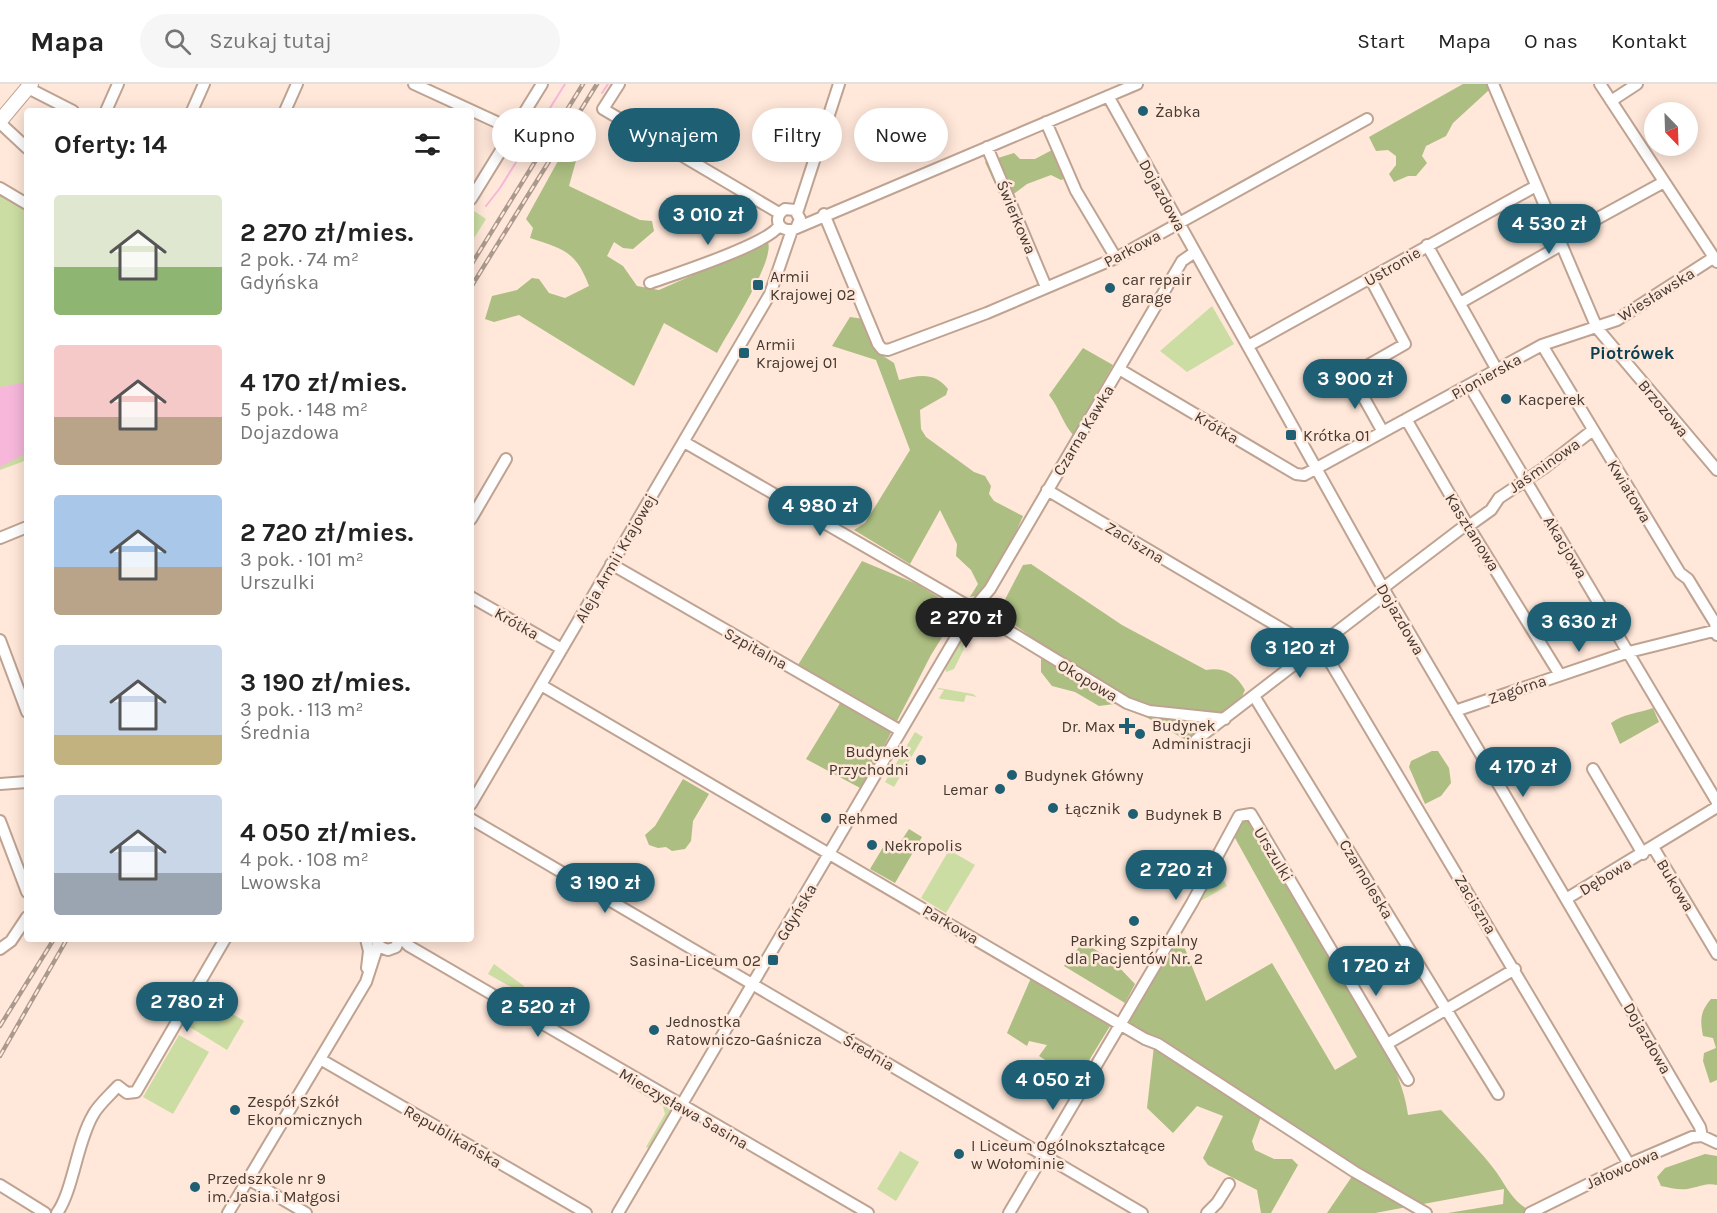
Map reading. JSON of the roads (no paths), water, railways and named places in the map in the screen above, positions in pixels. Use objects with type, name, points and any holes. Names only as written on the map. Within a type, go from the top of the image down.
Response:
[{"type":"main road","points":[[0,122],[30,86]]},
{"type":"street","points":[[107,108],[118,84]]},
{"type":"street","points":[[193,108],[204,84]]},
{"type":"street","points":[[286,108],[297,84]]},
{"type":"street","points":[[414,84],[461,108]]},
{"type":"street","points":[[528,108],[542,84]]},
{"type":"street","points":[[619,84],[603,109],[789,220]]},
{"type":"street","name":"Aleja Armii Krajowej","points":[[474,799],[770,294],[789,220],[812,165],[840,84]]},
{"type":"street","points":[[650,283],[772,233],[789,220],[824,214],[1137,84]]},
{"type":"street","name":"Brzozowa","points":[[1493,84],[1597,328],[1717,470]]},
{"type":"street","points":[[1600,84],[1716,260]]},
{"type":"street","points":[[1611,101],[1637,84]]},
{"type":"street","points":[[30,86],[68,108]]},
{"type":"street","name":"Dojazdowa","points":[[1108,96],[1384,591],[1700,1127],[1702,1136]]},
{"type":"street","points":[[474,115],[492,124]]},
{"type":"street","name":"Parkowa","points":[[824,214],[878,344],[884,350],[987,313],[1116,258],[1366,118]]},
{"type":"street","points":[[0,122],[24,145]]},
{"type":"street","points":[[1046,122],[1076,191],[1116,258]]},
{"type":"street","name":"Świerkowa","points":[[987,147],[1046,287]]},
{"type":"street","points":[[474,195],[495,162]]},
{"type":"street","points":[[1460,303],[1556,248],[1558,240],[1664,182]]},
{"type":"street","name":"Ustronie","points":[[1248,346],[1536,186]]},
{"type":"street","points":[[0,188],[24,202]]},
{"type":"street","points":[[1427,245],[1497,370]]},
{"type":"street","name":"Czarna Kawka","points":[[972,610],[990,589],[1182,261],[1195,252]]},
{"type":"street","name":"Wiesławska","points":[[1597,328],[1617,320],[1716,260]]},
{"type":"street","points":[[1328,388],[1405,344],[1370,278]]},
{"type":"street","name":"Pionierska","points":[[1316,469],[1542,345],[1597,328]]},
{"type":"street","name":"Kwiatowa","points":[[1542,345],[1680,573],[1689,579],[1715,623],[1716,632]]},
{"type":"street","name":"Krótka","points":[[1119,369],[1296,474],[1304,475],[1316,469]]},
{"type":"street","points":[[1351,375],[1383,432]]},
{"type":"street","name":"Akacjowa","points":[[1469,385],[1717,802]]},
{"type":"street","name":"Kasztanowa","points":[[1406,419],[1560,675]]},
{"type":"street","name":"Jaśminowa","points":[[1196,740],[1318,647],[1468,525],[1491,510],[1499,498],[1593,430]]},
{"type":"street","name":"Okopowa","points":[[684,442],[1134,707],[1156,712],[1225,719]]},
{"type":"street","points":[[474,514],[506,459]]},
{"type":"street","name":"Zaciszna","points":[[1047,490],[1318,647],[1515,969],[1629,1164]]},
{"type":"street","points":[[0,538],[24,528]]},
{"type":"street","name":"Szpitalna","points":[[611,564],[902,731]]},
{"type":"street","name":"Krótka","points":[[474,599],[562,649]]},
{"type":"street","name":"Gdyńska","points":[[618,1213],[972,610]]},
{"type":"street","name":"Zagórna","points":[[1455,711],[1629,652],[1716,632]]},
{"type":"street","points":[[0,640],[24,704]]},
{"type":"street","name":"Parkowa","points":[[541,685],[1145,1040],[1158,1044],[1355,1172],[1426,1213]]},
{"type":"street","name":"Czarnoleska","points":[[1254,696],[1498,1094]]},
{"type":"street","name":"Dębowa","points":[[1593,769],[1643,854]]},
{"type":"street","points":[[0,784],[24,782]]},
{"type":"street","name":"Dębowa","points":[[1566,899],[1717,807]]},
{"type":"street","name":"Urszulki","points":[[1121,1024],[1239,816],[1245,813],[1251,814],[1408,1080]]},
{"type":"street","points":[[0,821],[24,884]]},
{"type":"street","name":"Średnia","points":[[474,821],[1142,1213]]},
{"type":"street","name":"Bukowa","points":[[1653,847],[1717,954]]},
{"type":"street","points":[[0,949],[11,941],[24,921]]},
{"type":"street","points":[[57,1213],[64,1203],[70,1176],[93,1114],[118,1086],[127,1093],[136,1092],[223,942]]},
{"type":"street","points":[[367,942],[369,951],[368,978]]},
{"type":"street","points":[[228,1213],[368,978],[393,943]]},
{"type":"street","name":"Mieczysława Sasina","points":[[393,943],[868,1213]]},
{"type":"street","points":[[1388,1044],[1515,969]]},
{"type":"street","points":[[1009,1213],[1121,1024]]},
{"type":"street","name":"Republikańska","points":[[320,1059],[586,1213]]},
{"type":"street","points":[[1702,1136],[1717,1143]]},
{"type":"street","name":"Jałowcowa","points":[[1530,1213],[1629,1164],[1692,1137],[1702,1136]]},
{"type":"street","points":[[248,1179],[306,1213]]},
{"type":"street","points":[[1207,1213],[1217,1203],[1229,1184]]},
{"type":"street","points":[[0,1185],[45,1213]]},
{"type":"waterway","points":[[486,206],[500,188],[565,84]]},
{"type":"waterway","points":[[602,93],[608,84]]},
{"type":"railway","points":[[474,260],[583,84]]},
{"type":"railway","points":[[474,282],[597,84]]},
{"type":"railway","points":[[0,1026],[52,942]]},
{"type":"railway","points":[[0,1056],[65,942]]},
{"type":"place","name":"Żabka","points":[[1143,111]]},
{"type":"place","name":"Armii Krajowej 02","points":[[758,285]]},
{"type":"place","name":"car repair garage","points":[[1110,288]]},
{"type":"place","name":"Armii Krajowej 01","points":[[744,353]]},
{"type":"place","name":"Kacperek","points":[[1506,399]]},
{"type":"place","name":"Krótka 01","points":[[1291,435]]},
{"type":"place","name":"Dr. Max","points":[[1127,726]]},
{"type":"place","name":"Budynek Administracji","points":[[1140,734]]},
{"type":"place","name":"Budynek Przychodni","points":[[921,760]]},
{"type":"place","name":"Budynek Główny","points":[[1012,775]]},
{"type":"place","name":"Lemar","points":[[1000,789]]},
{"type":"place","name":"Łącznik","points":[[1053,808]]},
{"type":"place","name":"Budynek B","points":[[1133,814]]},
{"type":"place","name":"Rehmed","points":[[826,818]]},
{"type":"place","name":"Nekropolis","points":[[872,845]]},
{"type":"place","name":"Parking Szpitalny dla Pacjentów Nr. 2","points":[[1134,921]]},
{"type":"place","name":"Sasina-Liceum 02","points":[[773,960]]},
{"type":"place","name":"Jednostka Ratowniczo-Gaśnicza","points":[[654,1030]]},
{"type":"place","name":"Zespół Szkół Ekonomicznych","points":[[235,1110]]},
{"type":"place","name":"I Liceum Ogólnokształcące w Wołominie","points":[[959,1154]]},
{"type":"place","name":"Przedszkole nr 9 im. Jasia i Małgosi","points":[[195,1187]]},
{"type":"district","name":"Piotrówek","points":[[1632,353]]}]
